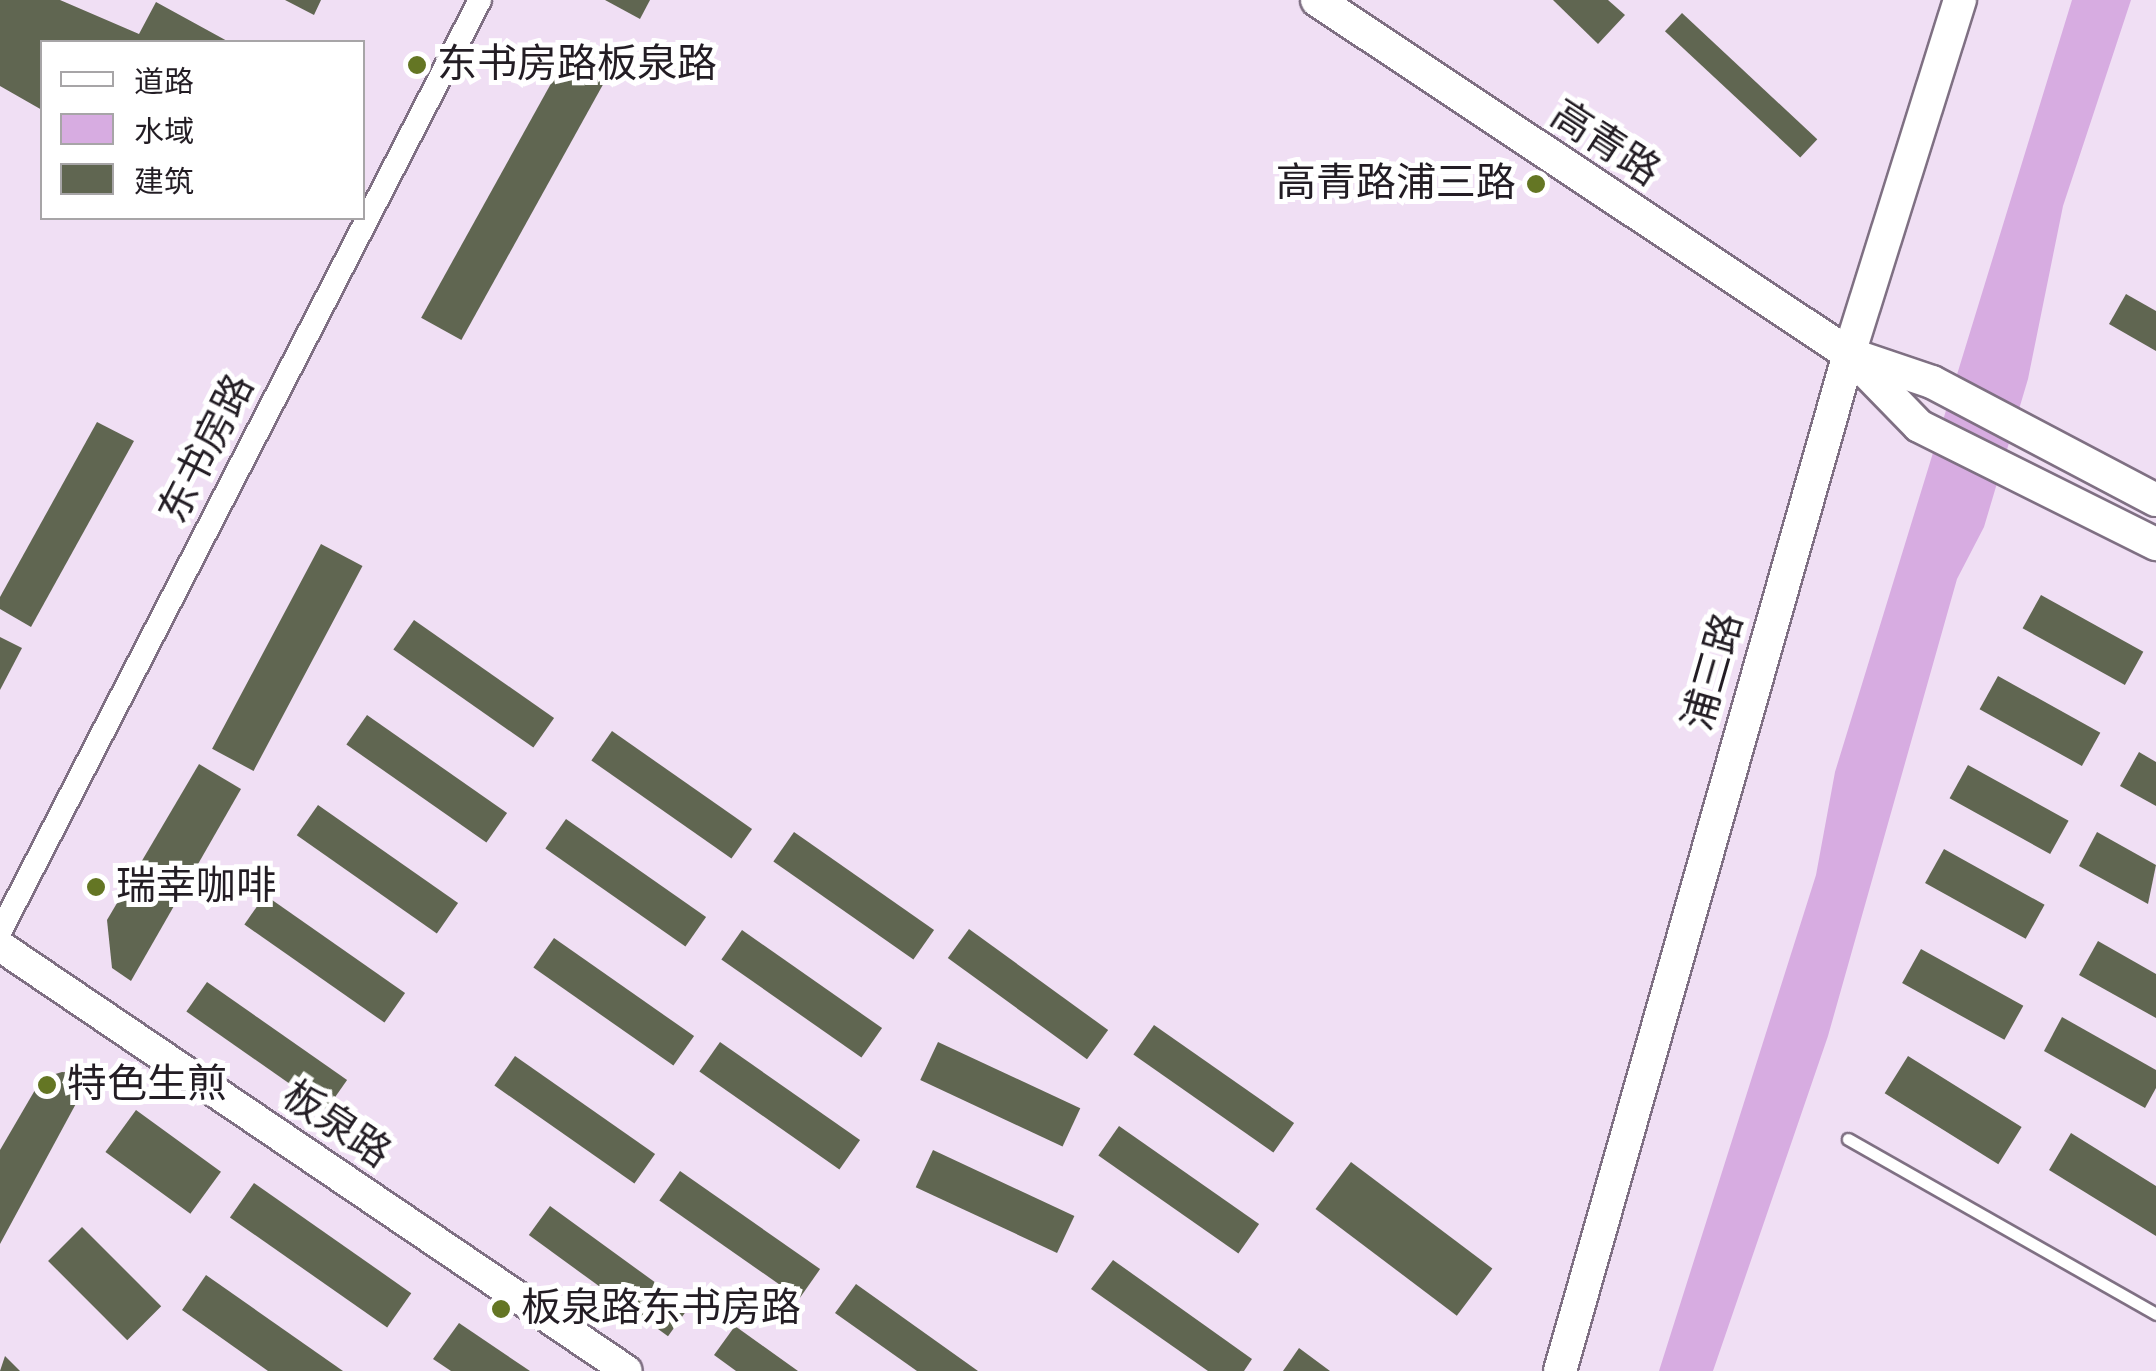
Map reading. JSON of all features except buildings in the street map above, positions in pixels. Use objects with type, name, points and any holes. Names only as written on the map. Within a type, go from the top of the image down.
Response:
[{"type":"main road","name":"高青路","points":[[1317,0],[1849,354],[1919,426],[2156,544]]},
{"type":"main road","name":"浦三路","points":[[1560,1371],[1849,354],[1960,0]]},
{"type":"main road","name":"高青路","points":[[1849,354],[1932,382],[2034,431],[2156,500]]},
{"type":"street","name":"东书房路","points":[[0,932],[480,0]]},
{"type":"street","name":"板泉路","points":[[0,946],[627,1371]]},
{"type":"lane","points":[[1848,1139],[2156,1314]]},
{"type":"water","points":[[2072,0],[2131,0],[2063,206],[2028,379],[1984,527],[1957,579],[1828,1036],[1713,1371],[1659,1371],[1816,875],[1835,772]]},
{"type":"place","name":"东书房路板泉路","points":[[417,65]]},
{"type":"place","name":"高青路浦三路","points":[[1536,184]]},
{"type":"place","name":"瑞幸咖啡","points":[[96,887]]},
{"type":"place","name":"特色生煎","points":[[47,1085]]},
{"type":"place","name":"板泉路东书房路","points":[[501,1309]]}]
